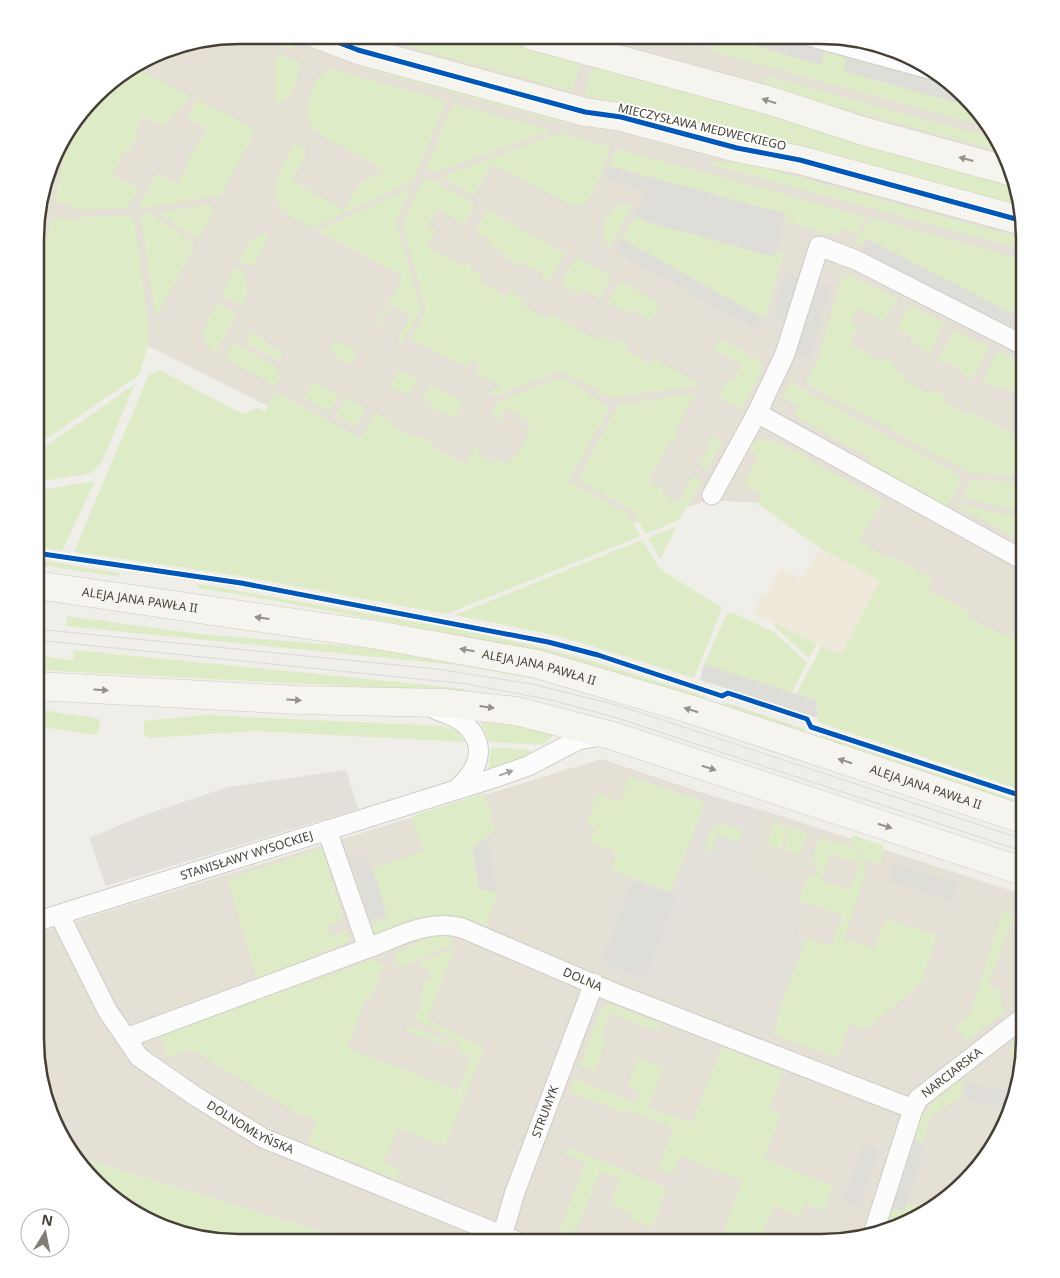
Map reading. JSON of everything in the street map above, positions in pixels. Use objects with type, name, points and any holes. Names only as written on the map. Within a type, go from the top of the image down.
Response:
[{"type":"main road","name":"MIECZYSŁAWA MEDWECKIEGO","points":[[342,44],[358,50],[585,112],[621,117],[737,148],[800,160],[1015,219]]},
{"type":"main road","points":[[562,44],[768,100],[863,131],[1003,170]]},
{"type":"main road","name":"ALEJA JANA PAWŁA II","points":[[44,586],[377,635],[537,664],[696,712],[1016,817]]},
{"type":"main road","points":[[44,688],[298,700],[404,702],[479,706],[516,711],[613,736],[1016,869]]},
{"type":"street","points":[[839,44],[902,61]]},
{"type":"street","points":[[712,495],[757,413],[785,354],[819,246],[856,260],[1016,341]]},
{"type":"street","points":[[757,413],[1016,556]]},
{"type":"street","points":[[404,702],[454,716],[464,721],[472,731],[478,745],[478,758],[471,774],[459,787]]},
{"type":"street","name":"STANISŁAWY WYSOCKIEJ","points":[[44,920],[528,766],[578,740],[613,736]]},
{"type":"street","points":[[327,830],[368,948]]},
{"type":"street","name":"DOLNOMŁYŃSKA","points":[[60,916],[107,1010],[139,1057],[195,1096],[263,1138],[489,1234]]},
{"type":"street","name":"DOLNA","points":[[126,1038],[430,925],[451,925],[594,984],[913,1109]]},
{"type":"street","name":"STRUMYK","points":[[503,1234],[516,1192],[594,984]]},
{"type":"street","name":"NARCIARSKA","points":[[875,1227],[913,1109],[925,1092],[1016,1022]]},
{"type":"shaded area","points":[[226,44],[834,44],[860,47],[884,54],[919,70],[950,92],[976,120],[996,152],[1010,188],[1015,213],[1016,649],[820,548],[757,503],[710,500],[552,549],[44,294],[44,226],[50,188],[64,152],[92,110],[120,84],[152,64],[188,50]]},
{"type":"shaded area","points":[[749,44],[800,44],[825,51],[821,65]]},
{"type":"shaded area","points":[[847,57],[937,82],[962,104],[844,71]]},
{"type":"shaded area","points":[[609,166],[786,214],[774,257],[634,218],[647,191],[605,179]]},
{"type":"shaded area","points":[[799,166],[1016,224],[1016,236],[808,179]]},
{"type":"shaded area","points":[[622,239],[765,319],[758,331],[616,252]]},
{"type":"shaded area","points":[[868,239],[1016,315],[1016,331],[861,253]]},
{"type":"shaded area","points":[[785,273],[799,277],[787,320],[772,317]]},
{"type":"shaded area","points":[[817,283],[832,287],[810,359],[795,355]]},
{"type":"shaded area","points":[[820,548],[881,580],[841,656],[752,613],[760,596],[765,596],[781,568],[801,579]]},
{"type":"shaded area","points":[[704,664],[816,700],[818,718],[700,680]]},
{"type":"shaded area","points":[[601,759],[709,795],[672,892],[632,879],[598,968],[807,938],[798,934],[808,903],[802,890],[745,870],[765,811],[1016,892],[1015,1065],[1010,1090],[996,1126],[968,1168],[950,1186],[919,1208],[884,1224],[860,1231],[834,1234],[329,1234],[85,1159],[64,1126],[47,1078],[44,1052],[44,931]]},
{"type":"shaded area","points":[[346,770],[358,809],[106,886],[89,838],[147,814],[228,787]]},
{"type":"shaded area","points":[[709,795],[765,811],[745,870],[803,890],[808,902],[798,934],[807,937],[774,1036],[598,968],[632,879],[672,892]]},
{"type":"shaded area","points":[[486,838],[498,892],[480,889],[473,848]]},
{"type":"shaded area","points":[[368,855],[387,916],[370,921],[352,859]]},
{"type":"shaded area","points":[[894,863],[957,883],[951,901],[888,881]]},
{"type":"shaded area","points":[[632,881],[676,896],[645,979],[602,962]]},
{"type":"shaded area","points":[[968,1083],[1010,1091],[1004,1107],[964,1099]]},
{"type":"shaded area","points":[[912,1138],[924,1147],[905,1210],[889,1209]]},
{"type":"shaded area","points":[[863,1144],[879,1150],[859,1206],[843,1200]]},
{"type":"green space","points":[[273,44],[291,44],[295,50]]},
{"type":"green space","points":[[400,44],[518,44],[581,61],[572,91]]},
{"type":"green space","points":[[704,44],[749,44],[821,65],[825,51],[847,57],[844,71],[962,104],[979,124],[711,51],[712,46]]},
{"type":"green space","points":[[275,55],[300,61],[294,88],[287,98],[275,105]]},
{"type":"green space","points":[[362,58],[567,115],[565,124],[360,67]]},
{"type":"green space","points":[[593,64],[1006,177],[1015,211],[585,95]]},
{"type":"green space","points":[[331,69],[446,101],[413,181],[312,228],[285,213],[277,202],[275,194],[278,177],[294,145],[304,146],[305,155],[292,178],[294,182],[343,210],[359,185],[383,169],[314,131],[310,124],[308,105],[316,79]]},
{"type":"green space","points":[[139,71],[190,96],[164,127],[143,116],[135,131],[139,134],[129,152],[125,150],[112,175],[139,189],[127,208],[76,210],[65,202],[54,204],[65,150],[70,141],[92,110],[120,84]]},
{"type":"green space","points":[[766,76],[987,137],[995,149],[764,87]]},
{"type":"green space","points":[[198,99],[254,129],[254,133],[221,195],[141,208],[139,206],[157,173],[178,184],[188,165],[186,163],[207,129],[187,118]]},
{"type":"green space","points":[[453,104],[551,130],[433,173],[426,169]]},
{"type":"green space","points":[[560,133],[610,147],[600,177],[585,205],[574,206],[492,164],[474,195],[441,177]]},
{"type":"green space","points":[[617,149],[787,195],[794,224],[784,221],[785,214],[609,166]]},
{"type":"green space","points":[[713,162],[747,163],[1016,237],[1016,248],[712,165]]},
{"type":"green space","points":[[426,180],[433,180],[475,204],[464,224],[437,209],[427,226],[436,231],[427,247],[462,266],[464,262],[472,266],[470,269],[483,276],[481,282],[507,297],[510,291],[524,299],[521,304],[547,319],[550,314],[599,341],[602,336],[615,344],[618,339],[628,344],[625,350],[651,365],[655,359],[701,385],[612,398],[562,372],[556,372],[493,397],[489,393],[501,386],[476,373],[481,364],[471,359],[467,367],[411,339],[426,310],[403,225],[420,184]]},
{"type":"green space","points":[[410,188],[396,222],[421,310],[402,344],[397,342],[411,315],[391,304],[378,328],[376,326],[403,276],[318,231]]},
{"type":"green space","points":[[788,196],[867,217],[855,233],[840,228],[837,236],[795,224]]},
{"type":"green space","points":[[210,204],[214,209],[198,239],[158,213]]},
{"type":"green space","points":[[624,204],[633,205],[609,248],[604,235],[605,222],[612,210]]},
{"type":"green space","points":[[487,210],[565,254],[550,282],[542,278],[543,274],[521,262],[519,265],[504,256],[505,253],[488,243],[490,239],[476,231]]},
{"type":"green space","points":[[144,213],[151,214],[195,244],[156,318],[141,218]]},
{"type":"green space","points":[[129,215],[134,219],[150,339],[139,375],[44,440],[44,249],[48,231],[50,230],[51,219],[80,219],[81,217]]},
{"type":"green space","points":[[634,218],[774,256],[776,251],[781,252],[783,257],[765,319],[622,239]]},
{"type":"green space","points":[[871,218],[1016,258],[1016,315],[866,239],[862,247],[856,243],[858,235]]},
{"type":"green space","points":[[269,234],[254,265],[250,266],[239,261],[253,239]]},
{"type":"green space","points":[[576,257],[612,277],[600,299],[581,288],[578,293],[561,284]]},
{"type":"green space","points":[[236,266],[243,270],[248,294],[242,305],[221,295]]},
{"type":"green space","points":[[846,274],[897,298],[898,301],[889,310],[884,321],[858,308],[850,322],[858,326],[849,344],[883,362],[886,358],[895,363],[893,368],[905,374],[902,379],[929,394],[932,389],[945,396],[942,401],[969,416],[972,412],[1016,436],[1016,476],[970,473],[806,383],[817,362],[841,280]]},
{"type":"green space","points":[[620,281],[660,304],[651,321],[631,309],[628,314],[608,303]]},
{"type":"green space","points":[[217,303],[237,314],[215,353],[205,342],[204,336],[207,323]]},
{"type":"green space","points":[[910,306],[944,323],[930,353],[910,342],[912,337],[896,328]]},
{"type":"green space","points":[[955,330],[989,347],[972,380],[962,374],[963,371],[944,361],[943,363],[937,361]]},
{"type":"green space","points":[[251,332],[268,342],[267,345],[284,354],[281,359],[275,359],[246,343]]},
{"type":"green space","points":[[719,339],[760,360],[762,372],[741,409],[719,396],[729,379],[733,381],[742,365],[714,349]]},
{"type":"green space","points":[[335,340],[358,352],[350,365],[335,357],[337,354],[329,350]]},
{"type":"green space","points":[[233,343],[275,366],[280,377],[275,386],[225,358]]},
{"type":"green space","points":[[998,351],[1016,360],[1016,394],[1000,385],[997,389],[983,381]]},
{"type":"green space","points":[[159,370],[243,414],[257,408],[265,411],[275,392],[361,438],[375,412],[391,421],[389,424],[416,438],[418,435],[432,443],[431,446],[465,464],[474,447],[479,450],[477,454],[495,464],[498,460],[508,465],[512,457],[515,459],[529,432],[527,430],[531,422],[506,408],[499,421],[492,413],[493,409],[498,402],[561,377],[608,406],[607,412],[568,482],[626,513],[641,536],[446,614],[241,576],[74,552],[149,374]]},
{"type":"green space","points":[[399,370],[418,379],[410,393],[403,390],[401,392],[390,387]]},
{"type":"green space","points":[[313,382],[339,395],[329,412],[304,399]]},
{"type":"green space","points":[[790,382],[963,478],[946,508],[869,465],[872,459],[795,416],[799,407],[782,397]]},
{"type":"green space","points":[[135,384],[101,464],[91,473],[44,481],[44,447]]},
{"type":"green space","points":[[430,385],[463,402],[455,418],[429,407],[430,404],[422,400]]},
{"type":"green space","points":[[695,394],[675,431],[678,433],[672,444],[669,443],[648,480],[664,489],[662,494],[678,503],[693,476],[702,481],[679,520],[646,534],[631,509],[578,480],[618,405]]},
{"type":"green space","points":[[345,398],[366,408],[356,426],[336,416]]},
{"type":"green space","points":[[711,435],[722,441],[707,469],[699,465],[711,444],[707,442]]},
{"type":"green space","points":[[765,439],[785,446],[883,501],[859,540],[888,559],[890,556],[932,578],[927,589],[970,612],[967,617],[1009,638],[1012,633],[1016,635],[1016,788],[818,722],[816,700],[796,694],[822,646],[841,655],[880,580],[820,548],[757,503],[761,495],[745,483],[758,458],[749,446],[752,442]]},
{"type":"green space","points":[[971,480],[1016,482],[1016,510],[962,498]]},
{"type":"green space","points":[[95,481],[62,551],[44,548],[44,490]]},
{"type":"green space","points":[[958,504],[1016,517],[1016,538],[957,506]]},
{"type":"green space","points":[[677,526],[660,559],[648,538]]},
{"type":"green space","points":[[642,540],[660,569],[722,608],[694,678],[559,636],[455,615]]},
{"type":"green space","points":[[44,560],[119,573],[120,577],[44,565]]},
{"type":"green space","points":[[199,584],[456,629],[531,645],[596,662],[707,697],[702,700],[595,666],[531,649],[249,596],[196,588]]},
{"type":"green space","points":[[731,612],[774,632],[807,663],[791,693],[704,664],[727,614]]},
{"type":"green space","points":[[67,616],[199,634],[387,649],[519,673],[584,688],[1016,829],[1016,831],[616,700],[554,682],[458,665],[66,626]]},
{"type":"green space","points":[[775,624],[817,644],[809,658],[775,627]]},
{"type":"green space","points":[[74,650],[465,689],[464,692],[44,670],[44,657],[73,660]]},
{"type":"green space","points":[[727,703],[805,729],[806,734],[722,706]]},
{"type":"green space","points":[[44,710],[100,719],[99,731],[93,735],[44,727]]},
{"type":"green space","points":[[205,715],[442,726],[457,732],[465,742],[252,731],[150,738],[144,734],[144,721]]},
{"type":"green space","points":[[480,721],[526,727],[554,735],[543,745],[490,742]]},
{"type":"green space","points":[[821,735],[1016,800],[1016,805],[823,742]]},
{"type":"green space","points":[[491,748],[525,749],[534,753],[515,763],[488,770]]},
{"type":"green space","points":[[629,777],[705,802],[671,891],[613,871],[616,851],[590,843],[596,827],[587,824],[597,794],[621,802]]},
{"type":"green space","points":[[485,793],[495,831],[472,848],[479,890],[498,893],[485,929],[382,935],[368,931],[366,924],[388,917],[373,868],[423,852],[412,816]]},
{"type":"green space","points":[[774,822],[788,827],[781,849],[767,845]]},
{"type":"green space","points":[[722,824],[742,830],[738,842],[717,835],[712,849],[707,853],[707,843],[714,826]]},
{"type":"green space","points":[[791,827],[807,833],[800,855],[784,850]]},
{"type":"green space","points":[[853,835],[884,846],[880,864],[866,860],[864,866],[859,864],[864,850],[850,845]]},
{"type":"green space","points":[[819,837],[862,850],[858,863],[830,854],[821,880],[850,890],[847,899],[859,865],[867,868],[844,939],[875,949],[885,919],[937,935],[921,983],[867,1029],[849,1024],[838,1058],[773,1034],[778,1021],[776,1019],[806,938],[832,946],[842,915],[799,901],[807,875],[814,877],[819,863],[812,860]]},
{"type":"green space","points":[[322,848],[343,917],[326,928],[332,937],[345,929],[350,941],[257,980],[228,879]]},
{"type":"green space","points":[[1002,912],[1013,916],[988,985],[1001,991],[1001,1005],[1006,1011],[966,1041],[955,1028],[970,1015]]},
{"type":"green space","points":[[439,932],[454,936],[449,946],[401,967],[395,961],[396,953],[419,942],[417,937]]},
{"type":"green space","points":[[456,945],[427,1019],[484,1048],[445,1146],[398,1128],[383,1163],[401,1170],[397,1180],[308,1144],[317,1120],[298,1114],[191,1049],[168,1058],[159,1033],[356,966],[371,959],[383,964],[383,968],[371,998],[364,1001],[347,1048],[457,1090],[455,1099],[471,1057],[458,1051],[460,1045],[453,1042],[454,1039],[415,1019],[420,1008],[424,982],[432,978],[427,967],[422,969],[419,963],[451,950]]},
{"type":"green space","points":[[609,1004],[661,1023],[657,1031],[610,1013],[601,1038],[606,1040],[595,1071],[580,1066],[601,1009]]},
{"type":"green space","points":[[408,1025],[446,1041],[446,1043],[453,1046],[452,1048],[405,1030]]},
{"type":"green space","points":[[1016,1037],[1015,1066],[1009,1051]]},
{"type":"green space","points":[[722,1047],[783,1071],[769,1109],[781,1113],[764,1159],[833,1186],[824,1211],[805,1204],[800,1216],[773,1206],[762,1234],[733,1234],[724,1231],[742,1180],[680,1156],[672,1175],[658,1169],[673,1128],[624,1109],[622,1112],[570,1092],[574,1079],[636,1103],[640,1091],[628,1086],[638,1058],[663,1068],[648,1108],[692,1123]]},
{"type":"green space","points":[[959,1080],[963,1083],[960,1098],[935,1113],[929,1120],[923,1144],[913,1136],[922,1119],[931,1104]]},
{"type":"green space","points":[[568,1147],[667,1188],[652,1228],[629,1219],[631,1213],[610,1204],[620,1179],[600,1171],[576,1232],[567,1228],[565,1234],[558,1234],[585,1163],[565,1154]]},
{"type":"green space","points":[[85,1159],[329,1234],[226,1234],[188,1228],[152,1214],[130,1201],[110,1186]]},
{"type":"green space","points":[[907,1203],[922,1206],[889,1222],[891,1210],[905,1210]]},
{"type":"tram line","points":[[44,630],[437,669],[532,684],[620,706],[1016,837]]},
{"type":"tram line","points":[[44,641],[467,684],[551,700],[617,718],[1016,849]]},
{"type":"cycle path","points":[[342,44],[358,50],[585,112],[621,117],[737,148],[800,160],[1015,219]]},
{"type":"cycle path","points":[[44,554],[241,583],[548,642],[598,655],[722,696],[728,693],[807,719],[811,727],[1016,794]]}]
